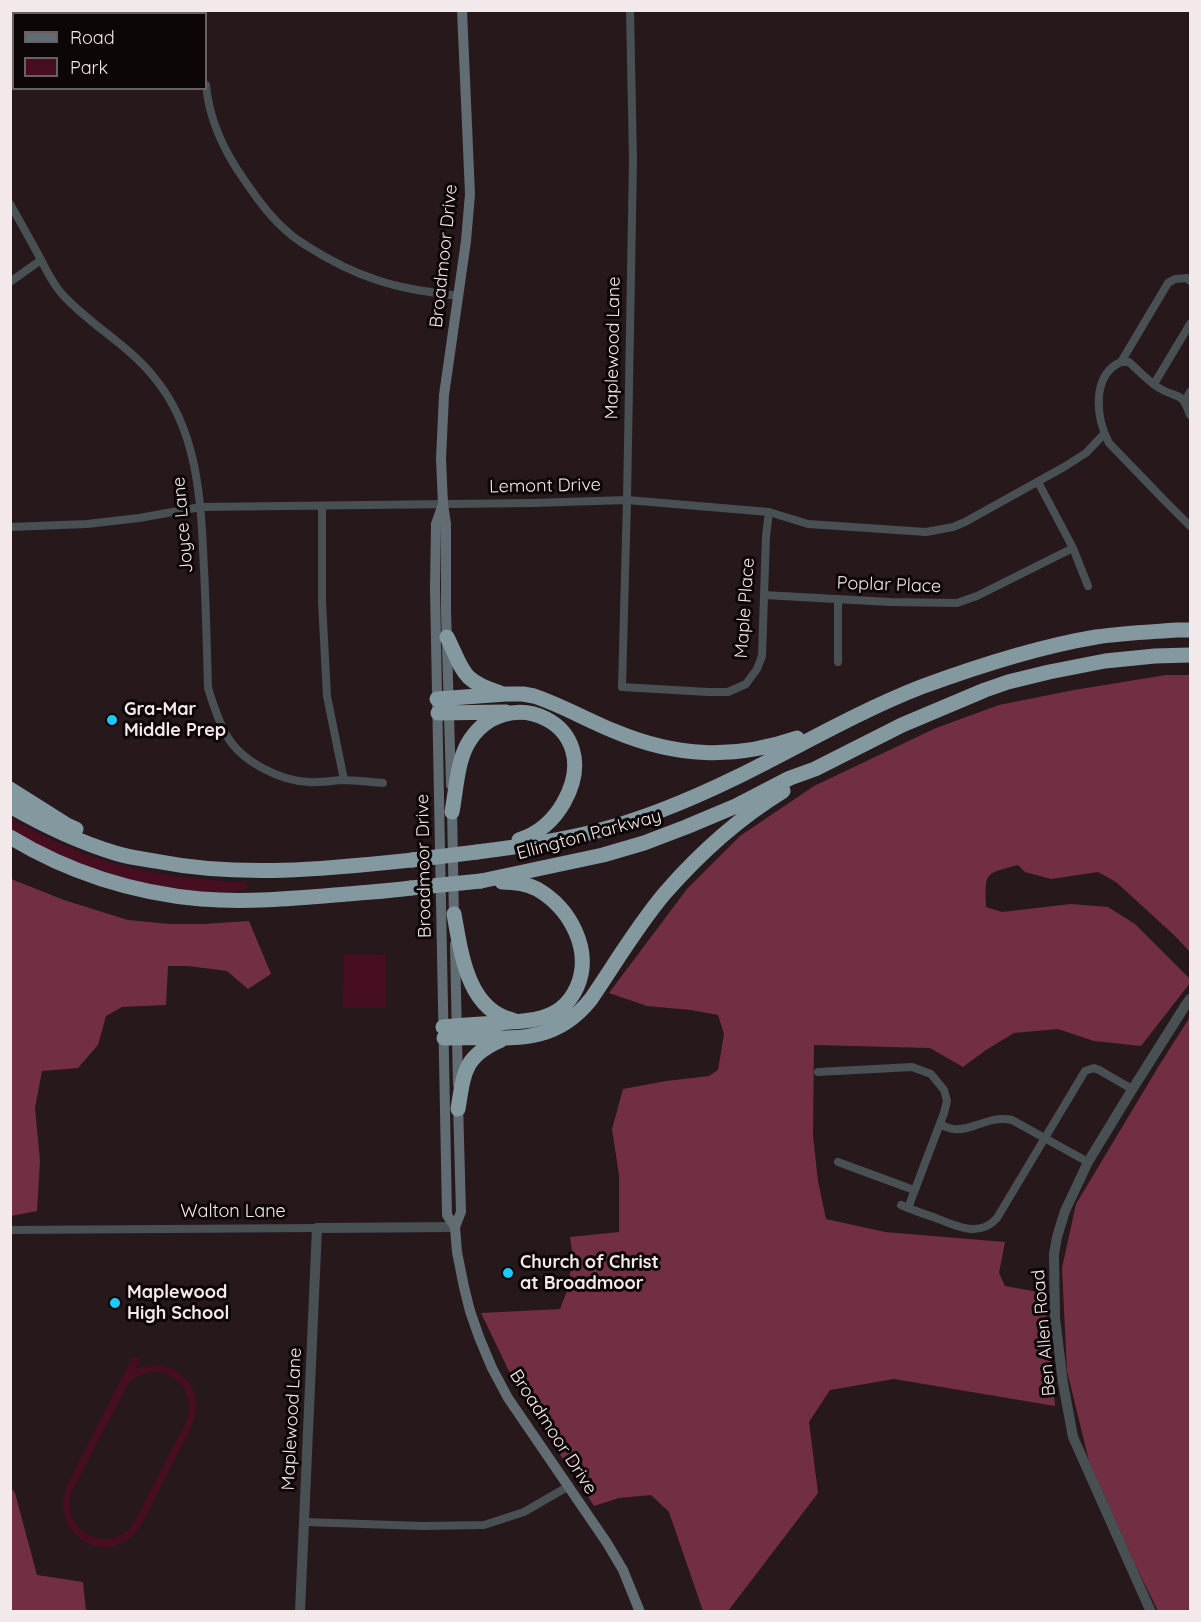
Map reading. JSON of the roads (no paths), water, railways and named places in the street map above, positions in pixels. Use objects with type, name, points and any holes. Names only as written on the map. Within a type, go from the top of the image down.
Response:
[{"type":"highway","name":"Ellington Parkway","points":[[10,806],[63,833],[117,854],[186,867],[250,871],[298,870],[477,852],[570,837],[633,820],[736,777],[845,721],[919,688],[978,667],[1030,651],[1096,637],[1191,630]]},
{"type":"highway","points":[[447,637],[459,664],[470,679],[480,686],[506,694]]},
{"type":"highway","name":"Ellington Parkway","points":[[10,837],[57,861],[100,879],[153,892],[201,899],[313,897],[481,881],[578,861],[644,843],[712,817],[902,725],[985,690],[1024,677],[1105,662],[1191,654]]},
{"type":"highway","points":[[443,706],[506,694],[534,696],[641,741],[696,753],[756,749],[845,721]]},
{"type":"highway","points":[[443,706],[521,712],[542,717],[561,729],[573,748],[574,778],[556,814],[537,832],[477,852]]},
{"type":"highway","points":[[452,812],[463,755],[472,738],[487,723],[502,715],[521,712]]},
{"type":"highway","points":[[450,1032],[505,1038],[528,1037],[548,1032],[568,1022],[591,999],[664,894],[696,860],[744,818],[815,769]]},
{"type":"highway","points":[[10,789],[68,825],[122,848],[186,867]]},
{"type":"highway","points":[[450,1032],[528,1021],[546,1016],[570,1001],[579,982],[583,965],[575,929],[554,900],[535,888],[511,882],[481,881]]},
{"type":"highway","points":[[454,914],[468,974],[476,991],[490,1008],[500,1015],[519,1021]]},
{"type":"highway","points":[[459,1108],[464,1075],[468,1066],[480,1051],[505,1038]]},
{"type":"main road","name":"Broadmoor Drive","points":[[462,10],[470,194],[466,242],[444,395],[441,459],[446,524],[447,637],[443,706],[452,812],[454,914],[447,1215],[454,1227],[464,1287],[479,1337],[492,1368],[508,1398],[607,1543],[623,1570],[640,1611]]},
{"type":"main road","name":"Broadmoor Drive","points":[[443,504],[436,524],[443,706],[450,1032],[459,1108],[461,1212],[454,1227]]},
{"type":"street","name":"Maplewood Lane","points":[[622,687],[633,160],[630,10]]},
{"type":"street","points":[[206,90],[207,103],[218,133],[235,168],[261,205],[290,235],[324,257],[354,272],[379,281],[458,296]]},
{"type":"street","name":"Joyce Lane","points":[[10,204],[52,282],[87,319],[131,352],[155,377],[174,406],[192,457],[201,507],[208,688],[228,738],[247,758],[266,771],[288,779],[309,782],[344,780],[383,783]]},
{"type":"street","points":[[10,282],[41,260]]},
{"type":"street","points":[[1191,281],[1187,278],[1175,279],[1168,283],[1121,362],[1109,369],[1100,383],[1099,404],[1104,434],[1109,443],[1191,526]]},
{"type":"street","points":[[1154,384],[1191,324]]},
{"type":"street","points":[[1121,362],[1129,362],[1161,389],[1178,395],[1185,401],[1191,415]]},
{"type":"street","points":[[1185,401],[1191,392]]},
{"type":"street","name":"Lemont Drive","points":[[10,527],[87,524],[201,507],[321,507],[627,500],[769,512],[808,524],[926,532],[965,522],[1038,482],[1086,453],[1104,434]]},
{"type":"street","points":[[1038,482],[1073,548],[1088,586]]},
{"type":"street","points":[[321,507],[322,602],[327,696],[344,780]]},
{"type":"street","name":"Maple Place","points":[[622,687],[728,692],[746,684],[757,669],[762,656],[766,536],[769,512]]},
{"type":"street","name":"Poplar Place","points":[[764,595],[957,603],[977,596],[1073,548]]},
{"type":"street","points":[[838,599],[838,662]]},
{"type":"street","name":"Ben Allen Road","points":[[1151,1611],[1073,1437],[1063,1383],[1055,1318],[1054,1254],[1065,1211],[1088,1162],[1191,999]]},
{"type":"street","points":[[818,1072],[912,1067],[931,1074],[944,1090],[946,1101],[940,1125],[914,1190],[904,1206],[966,1228],[990,1225],[997,1218],[1085,1071],[1100,1070],[1132,1089]]},
{"type":"street","points":[[940,1125],[962,1129],[1003,1118],[1017,1122],[1088,1162]]},
{"type":"street","points":[[838,1162],[914,1190]]},
{"type":"street","name":"Walton Lane","points":[[10,1230],[454,1227]]},
{"type":"street","name":"Maplewood Lane","points":[[300,1611],[317,1228]]},
{"type":"street","points":[[304,1522],[423,1526],[484,1525],[524,1512],[569,1486]]},
{"type":"place","name":"Gra-Mar Middle Prep","points":[[112,720]]},
{"type":"place","name":"Church of Christ at Broadmoor","points":[[508,1273]]},
{"type":"place","name":"Maplewood High School","points":[[115,1303]]}]
